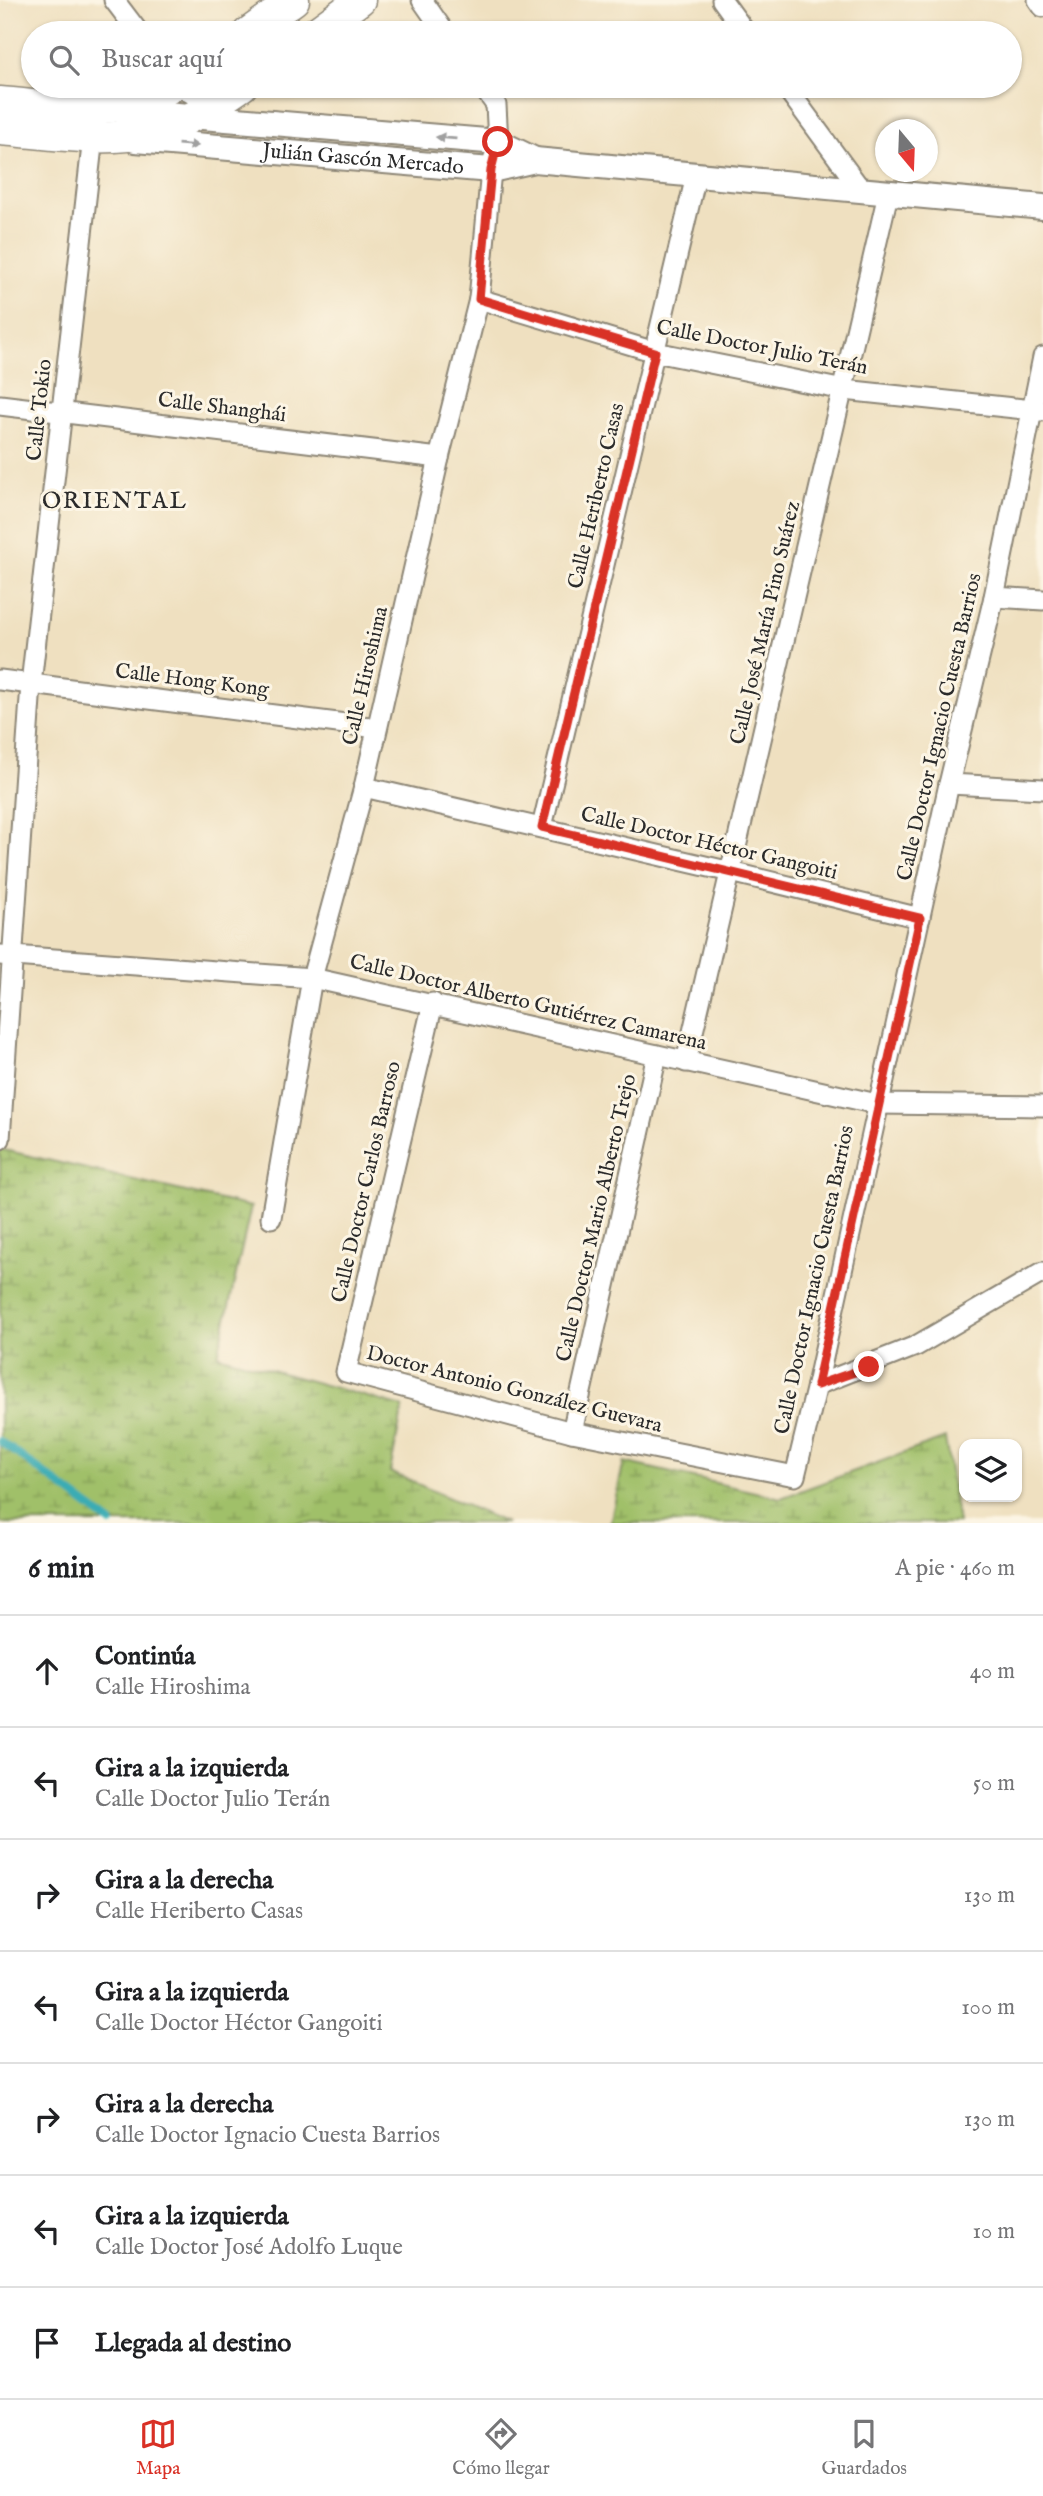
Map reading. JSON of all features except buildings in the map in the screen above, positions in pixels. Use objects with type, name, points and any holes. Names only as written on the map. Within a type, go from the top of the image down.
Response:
[{"type":"main road","points":[[265,21],[294,0]]},
{"type":"main road","points":[[331,21],[360,0]]},
{"type":"main road","points":[[0,102],[108,109],[154,98]]},
{"type":"main road","points":[[0,130],[94,137],[126,136],[158,131],[202,111],[223,98]]},
{"type":"street","points":[[114,0],[130,21]]},
{"type":"street","points":[[422,0],[437,21]]},
{"type":"street","points":[[722,0],[737,21]]},
{"type":"street","points":[[1038,0],[1043,7]]},
{"type":"street","points":[[190,98],[202,111]]},
{"type":"street","name":"Calle Hiroshima","points":[[271,1218],[312,978],[364,788],[439,458],[479,299],[491,170],[498,142],[496,105],[491,98]]},
{"type":"street","points":[[794,98],[862,191]]},
{"type":"street","name":"Julián Gascón Mercado","points":[[108,109],[202,111],[498,142],[535,160]]},
{"type":"street","name":"Calle Tokio","points":[[0,1139],[6,955],[31,684],[94,137],[108,109]]},
{"type":"street","name":"Julián Gascón Mercado","points":[[94,137],[491,170],[535,160]]},
{"type":"street","points":[[535,160],[1043,207]]},
{"type":"street","name":"Calle Heriberto Casas","points":[[542,827],[696,176]]},
{"type":"street","name":"Calle José María Pino Suárez","points":[[685,1062],[888,194]]},
{"type":"street","name":"Calle Doctor Julio Terán","points":[[479,299],[655,352],[844,390],[1037,410]]},
{"type":"street","name":"Calle Doctor Ignacio Cuesta Barrios","points":[[794,1476],[817,1385],[949,785],[1037,410],[1043,357]]},
{"type":"street","name":"Calle Shanghái","points":[[0,405],[439,458]]},
{"type":"street","points":[[994,597],[1043,600]]},
{"type":"street","name":"Calle Hong Kong","points":[[0,680],[377,728]]},
{"type":"street","points":[[949,785],[1043,789]]},
{"type":"street","name":"Calle Doctor Héctor Gangoiti","points":[[364,788],[542,827],[920,918]]},
{"type":"street","name":"Calle Doctor Alberto Gutiérrez Camarena","points":[[6,955],[312,978],[877,1104],[1043,1106]]},
{"type":"street","name":"Calle Doctor Carlos Barroso","points":[[346,1372],[433,1003]]},
{"type":"street","name":"Calle Doctor Mario Alberto Trejo","points":[[572,1432],[657,1055]]},
{"type":"street","points":[[817,1385],[916,1346],[1042,1268]]},
{"type":"street","name":"Doctor Antonio González Guevara","points":[[346,1372],[572,1432],[794,1476]]},
{"type":"green space","points":[[0,1149],[251,1207],[218,1355],[403,1407],[390,1472],[506,1523],[0,1523]]},
{"type":"green space","points":[[945,1438],[958,1523],[610,1523],[624,1462],[781,1498]]},
{"type":"waterway","points":[[0,1441],[111,1523]]},
{"type":"district","name":"ORIENTAL","points":[[115,501]]},
{"type":"route","points":[[498,142],[491,170],[479,299],[655,352],[542,827],[920,918],[817,1385],[869,1367]]}]
